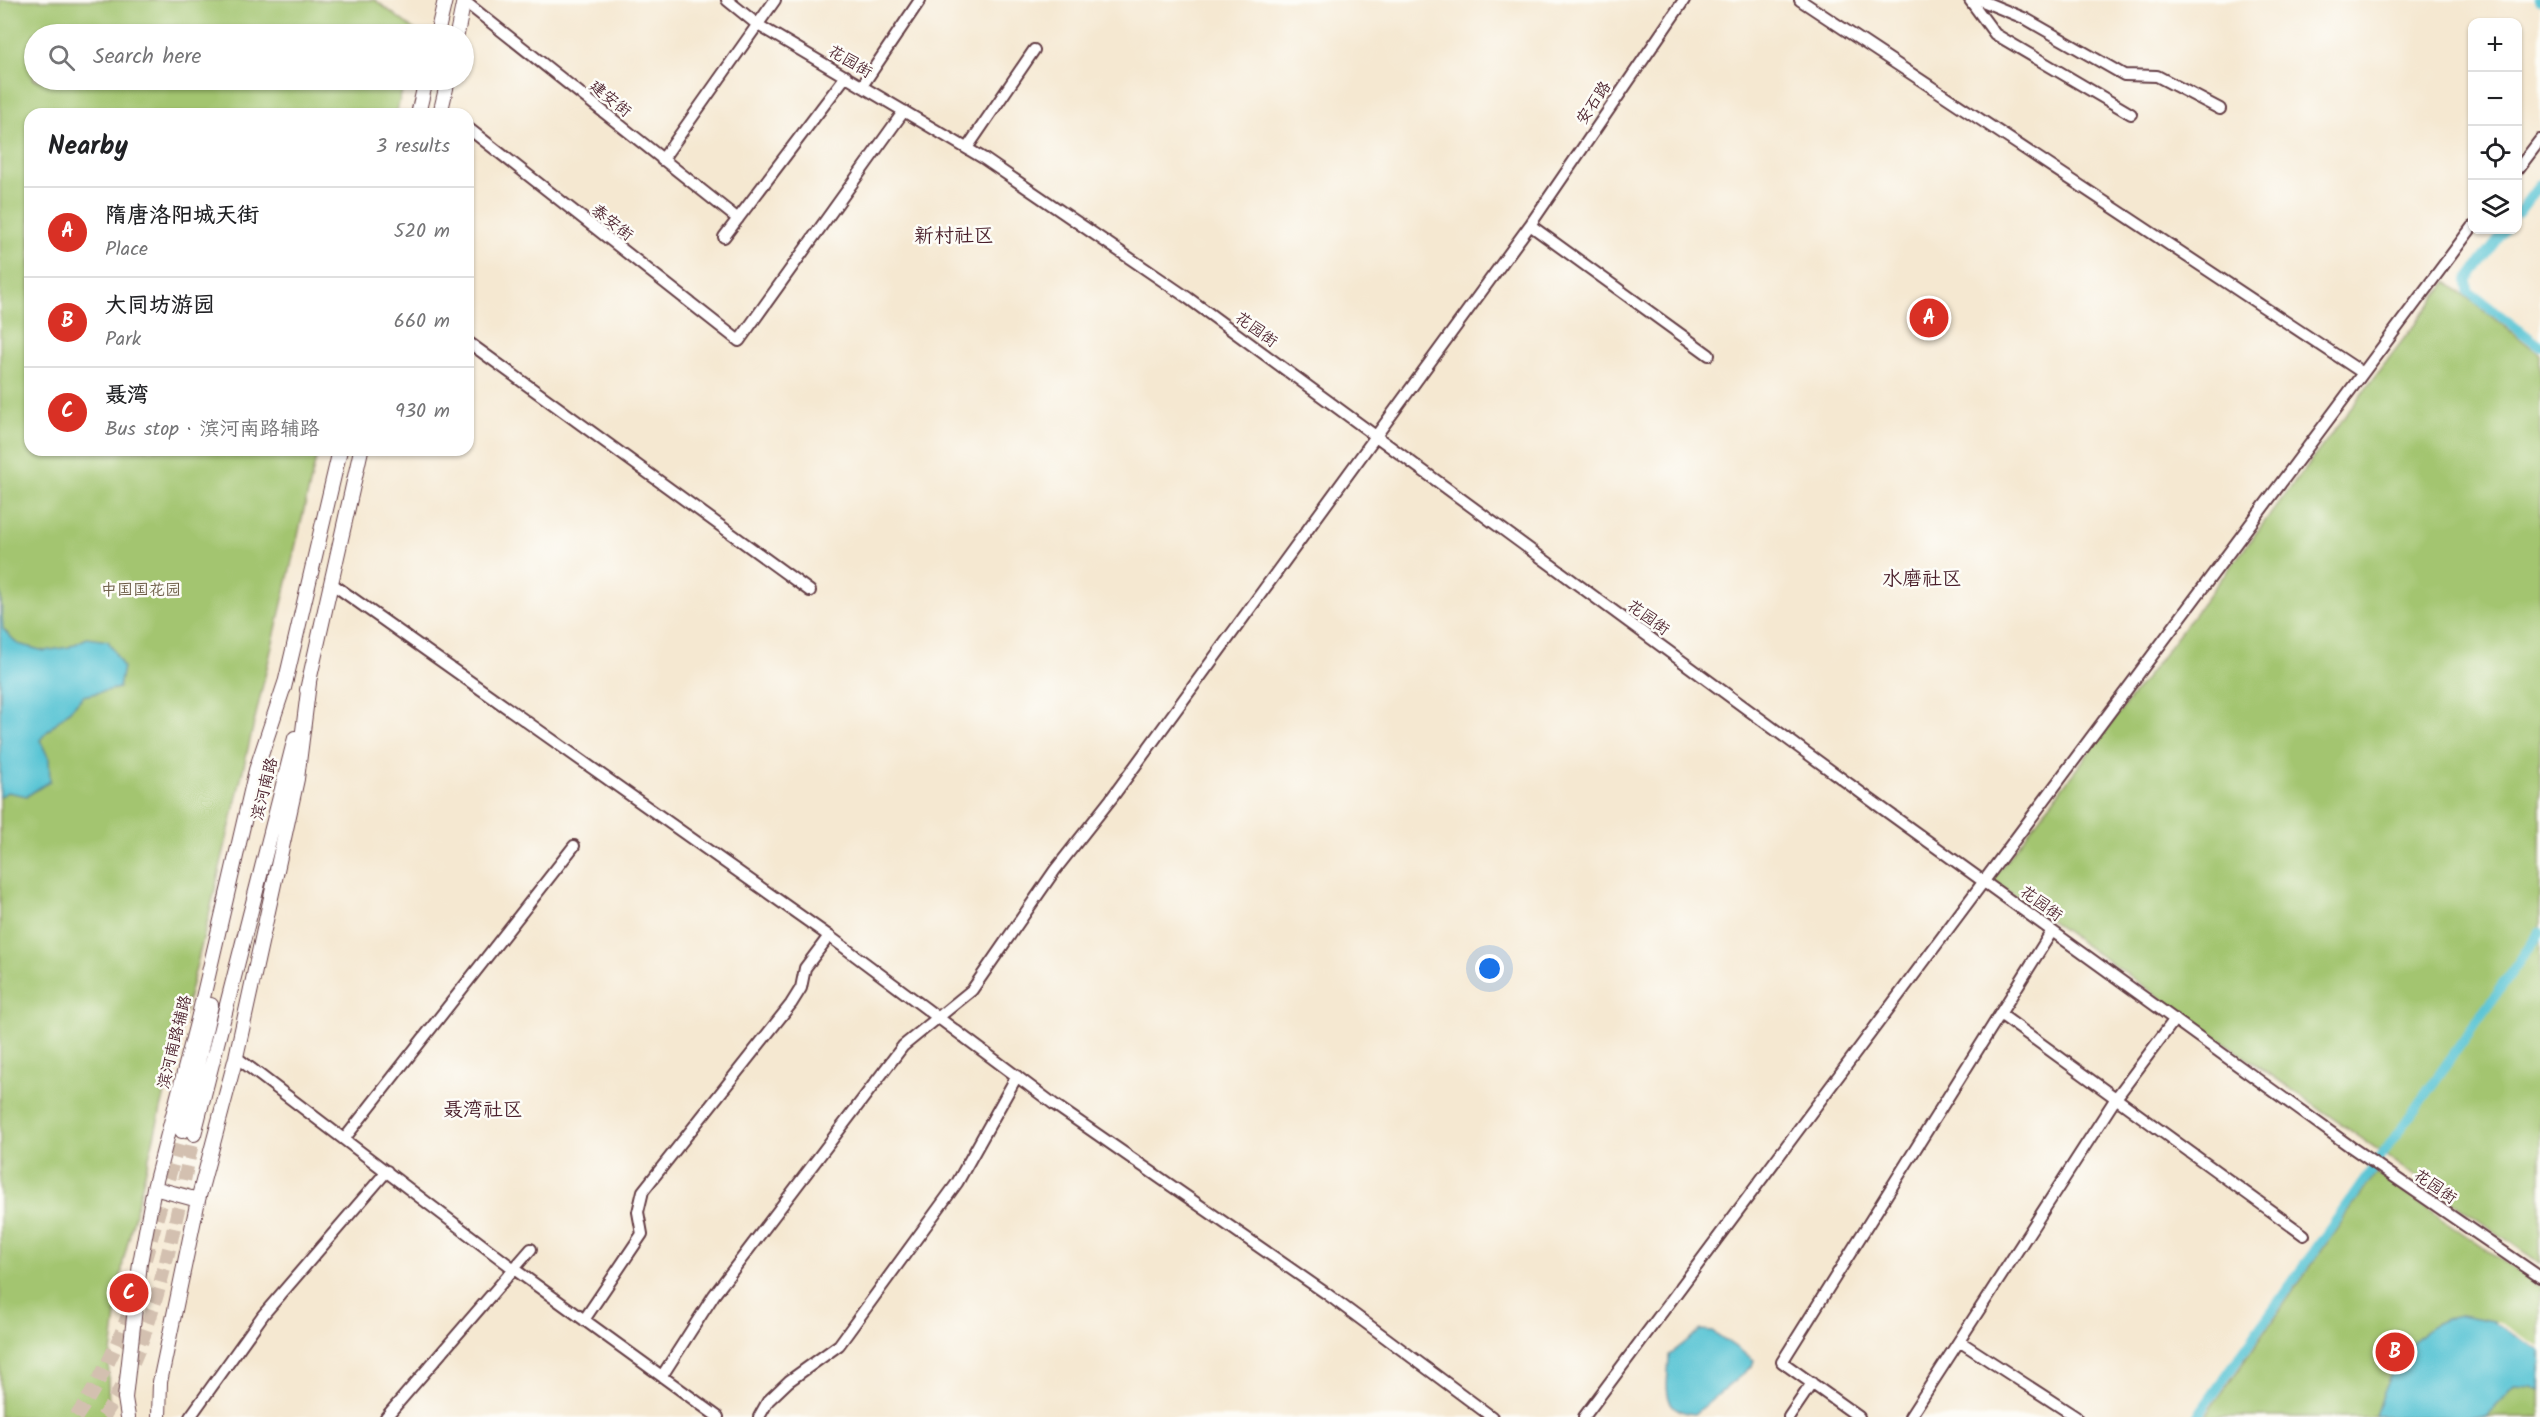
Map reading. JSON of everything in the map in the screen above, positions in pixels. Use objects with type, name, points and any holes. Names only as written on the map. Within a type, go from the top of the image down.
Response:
[{"type":"main road","points":[[439,24],[445,0]]},
{"type":"main road","points":[[459,24],[464,1]]},
{"type":"main road","points":[[419,108],[424,90]]},
{"type":"main road","points":[[444,108],[447,90]]},
{"type":"main road","name":"滨河南路","points":[[339,456],[286,680],[188,1133],[309,683],[360,456]]},
{"type":"main road","name":"滨河南路辅路","points":[[128,1417],[125,1398],[140,1263],[154,1188],[202,1003],[256,770],[286,680]]},
{"type":"main road","points":[[159,1417],[160,1382],[198,1200],[236,1057],[297,779],[309,683]]},
{"type":"main road","points":[[154,1188],[198,1200]]},
{"type":"street","name":"花园街","points":[[727,0],[758,25],[967,148],[1188,298],[1984,882],[2357,1151],[2540,1277]]},
{"type":"street","points":[[662,160],[775,0]]},
{"type":"street","points":[[862,86],[920,0]]},
{"type":"street","name":"安石路","points":[[662,1376],[714,1295],[903,1047],[972,990],[1055,870],[1111,799],[1530,225],[1684,0]]},
{"type":"street","points":[[1800,0],[2363,374]]},
{"type":"street","points":[[1971,0],[1995,34],[2131,114]]},
{"type":"street","points":[[1980,0],[2026,19],[2124,75],[2157,76],[2220,109]]},
{"type":"street","name":"建安街","points":[[464,1],[738,219]]},
{"type":"street","points":[[967,148],[1034,50]]},
{"type":"street","points":[[724,237],[846,76]]},
{"type":"street","name":"泰安街","points":[[474,133],[739,341],[904,111]]},
{"type":"street","points":[[2522,163],[2540,140]]},
{"type":"street","points":[[1530,225],[1709,355]]},
{"type":"street","points":[[1584,1417],[2468,232]]},
{"type":"street","points":[[474,346],[810,591]]},
{"type":"street","points":[[331,583],[829,936],[1017,1076],[1327,1294],[1492,1417]]},
{"type":"street","points":[[345,1138],[574,846]]},
{"type":"street","points":[[1860,1417],[1782,1362],[2052,931]]},
{"type":"street","points":[[584,1320],[642,1234],[638,1212],[643,1191],[791,1004],[801,988],[805,968],[829,936]]},
{"type":"street","points":[[2000,1014],[2304,1235]]},
{"type":"street","points":[[1910,1417],[2115,1098],[2175,1019]]},
{"type":"street","points":[[236,1057],[514,1269],[718,1417]]},
{"type":"street","points":[[759,1417],[768,1401],[789,1381],[839,1345],[957,1183],[1017,1076]]},
{"type":"street","points":[[189,1417],[263,1315],[387,1171]]},
{"type":"street","points":[[386,1417],[531,1249]]},
{"type":"street","points":[[1959,1341],[2076,1417]]},
{"type":"street","points":[[1789,1417],[1812,1383]]},
{"type":"green space","name":"中国国花园","points":[[0,0],[375,0],[407,24],[24,24],[24,90],[402,90],[398,108],[24,108],[24,456],[317,456],[209,915],[123,1262],[108,1377],[109,1417],[0,1417]]},
{"type":"green space","points":[[2447,282],[2540,354],[2540,1263],[1992,880]]},
{"type":"green space","points":[[2376,1173],[2540,1287],[2540,1417],[2205,1417]]},
{"type":"water","points":[[0,586],[3,629],[18,644],[44,651],[69,647],[87,638],[108,641],[123,667],[119,688],[83,696],[40,740],[49,759],[50,781],[27,796],[7,792],[0,797]]},
{"type":"water","points":[[2460,1315],[2492,1321],[2540,1350],[2540,1391],[2532,1387],[2515,1386],[2486,1417],[2375,1417],[2395,1368],[2415,1339],[2428,1328],[2443,1320]]},
{"type":"water","points":[[1701,1330],[1712,1331],[1754,1360],[1752,1366],[1695,1414],[1683,1412],[1670,1401],[1667,1385],[1669,1355]]},
{"type":"pier","points":[[2497,1321],[2540,1347],[2540,1350],[2495,1323]]},
{"type":"waterway","points":[[2522,208],[2540,184]]},
{"type":"waterway","points":[[2502,234],[2467,280],[2468,291],[2540,346]]},
{"type":"waterway","points":[[2197,1417],[2540,932]]},
{"type":"tunnel","points":[[145,1259],[182,1131]]},
{"type":"tunnel","points":[[103,1417],[121,1387],[150,1318],[161,1281],[194,1134]]},
{"type":"tunnel","points":[[76,1417],[109,1361],[133,1301]]},
{"type":"place","name":"隋唐洛阳城天街","points":[[1929,318]]},
{"type":"place","name":"聂湾","points":[[129,1293]]},
{"type":"place","name":"大同坊游园","points":[[2395,1352]]},
{"type":"district","name":"新村社区","points":[[954,237]]},
{"type":"district","name":"水磨社区","points":[[1922,580]]},
{"type":"district","name":"聂湾社区","points":[[483,1111]]}]
